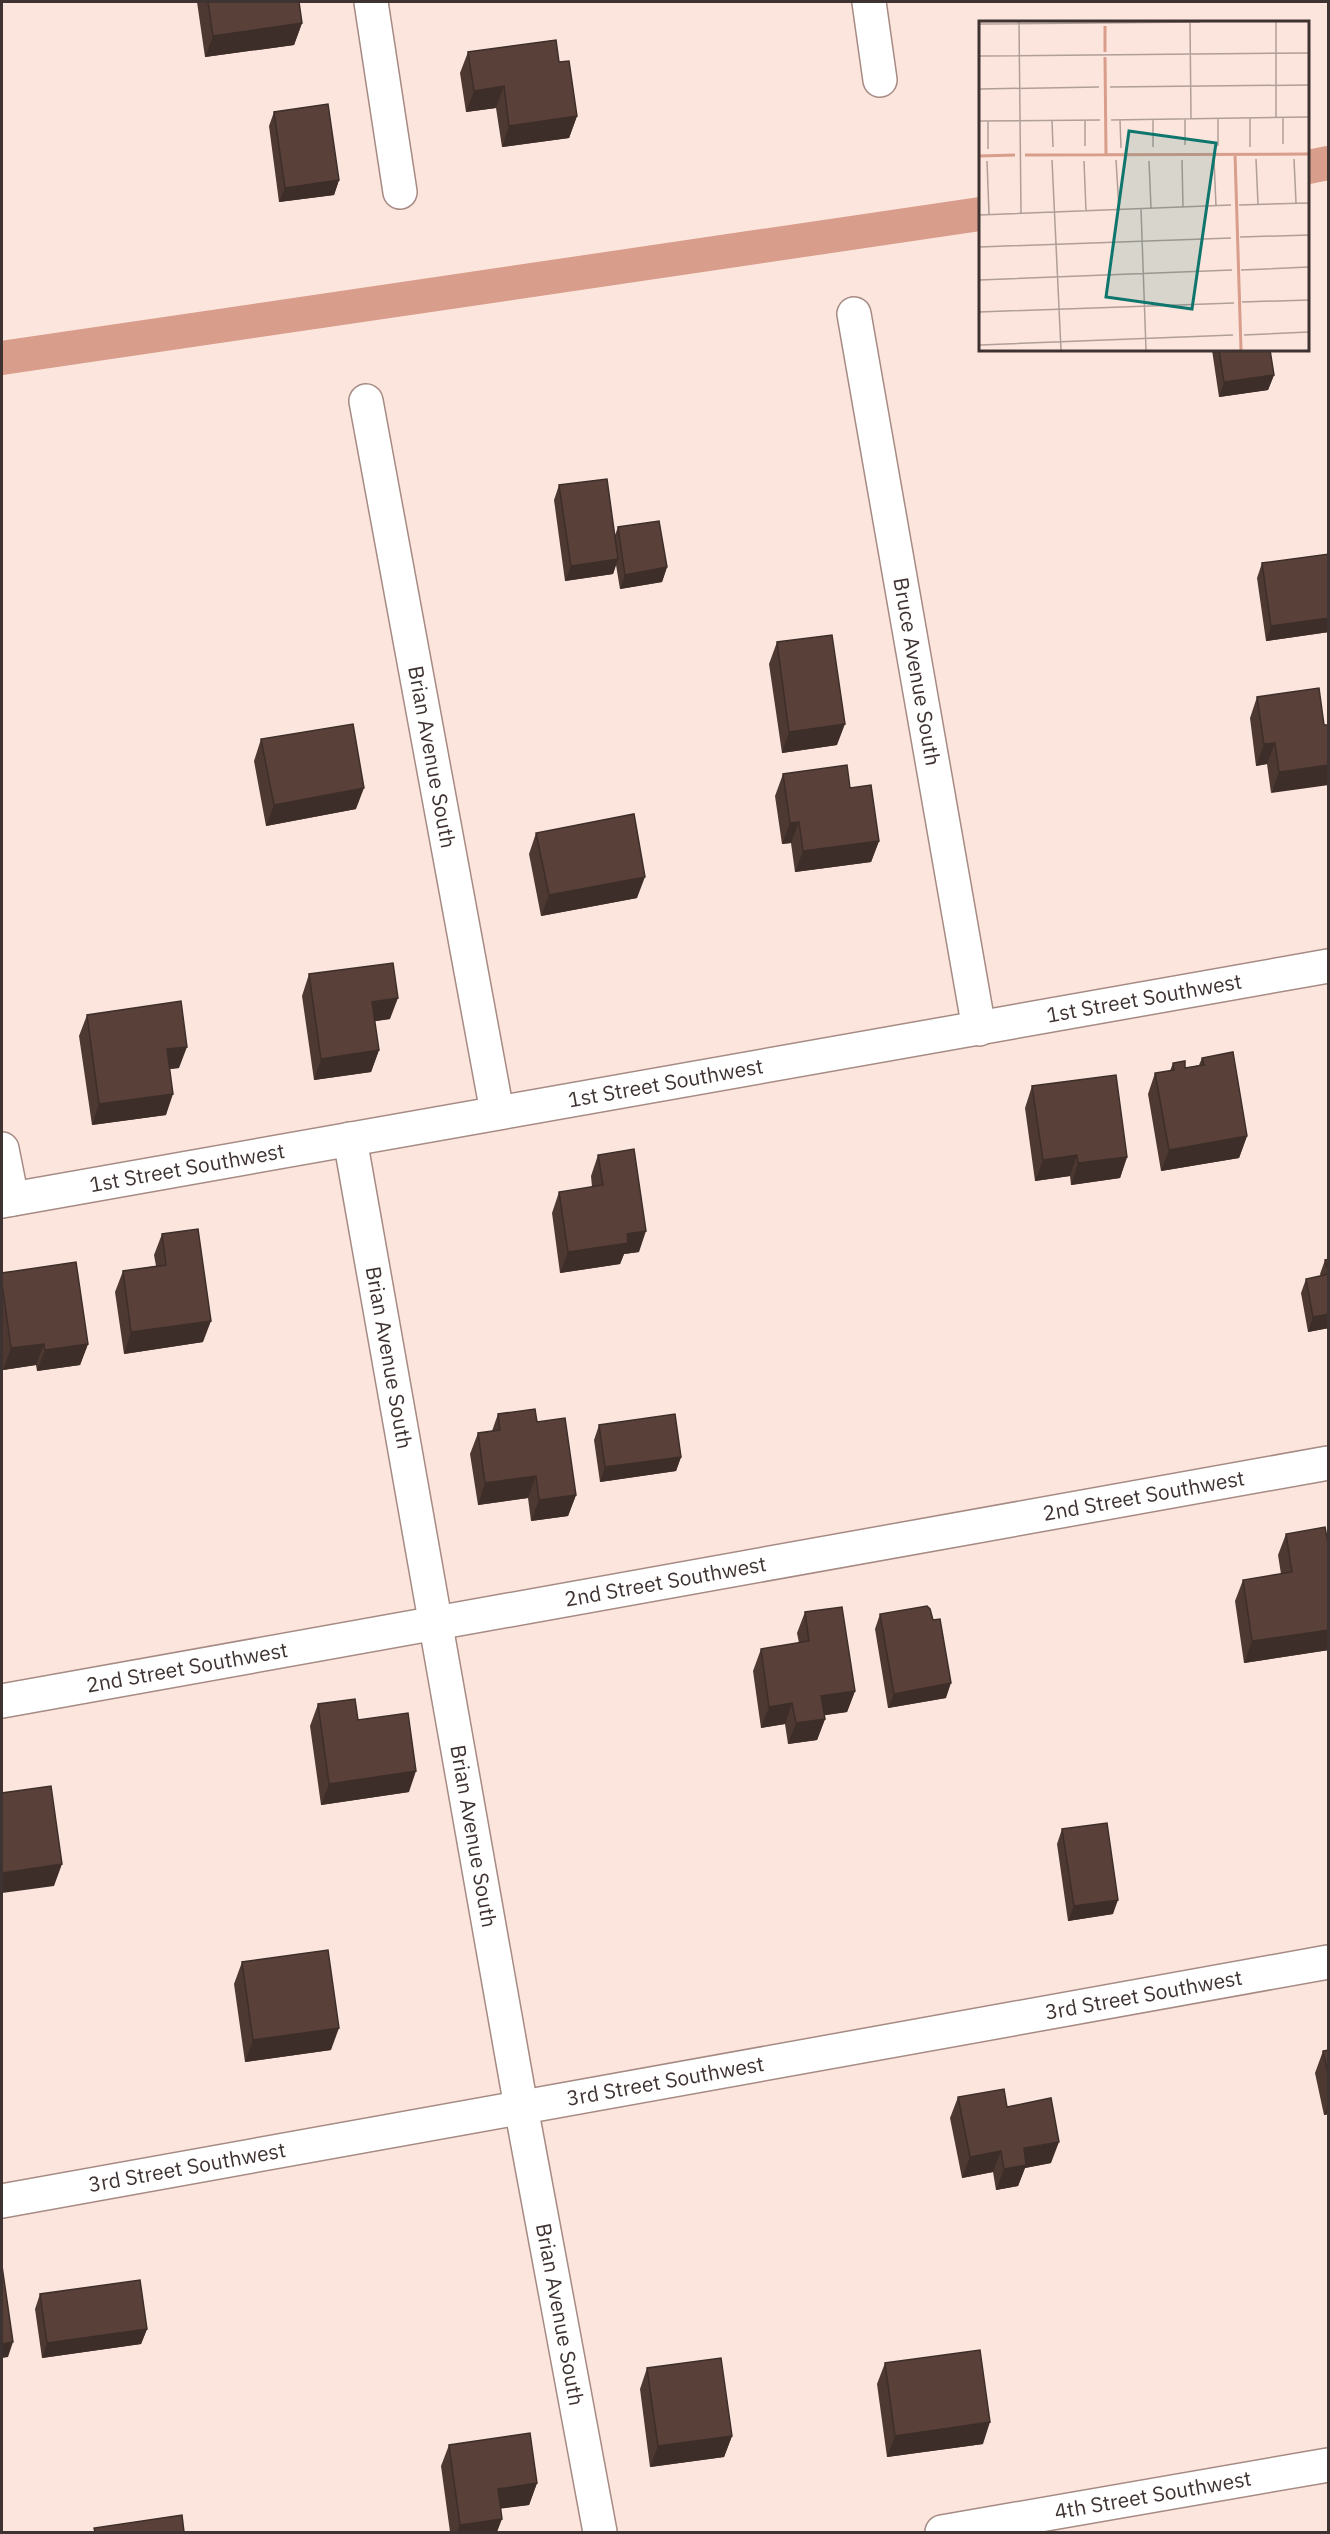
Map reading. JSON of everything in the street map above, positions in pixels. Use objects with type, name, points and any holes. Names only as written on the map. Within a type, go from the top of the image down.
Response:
[{"type":"street","points":[[371,2],[400,192]]},
{"type":"street","points":[[868,2],[880,80]]},
{"type":"street","name":"Bruce Avenue South","points":[[854,314],[979,1029]]},
{"type":"street","name":"Brian Avenue South","points":[[366,401],[496,1112]]},
{"type":"street","name":"1st Street Southwest","points":[[7,1200],[1329,966]]},
{"type":"street","name":"Brian Avenue South","points":[[350,1138],[522,2108],[600,2532]]},
{"type":"street","points":[[2,1149],[7,1200]]},
{"type":"street","name":"2nd Street Southwest","points":[[2,1701],[1329,1463]]},
{"type":"street","name":"3rd Street Southwest","points":[[2,2201],[1329,1962]]},
{"type":"street","name":"4th Street Southwest","points":[[942,2532],[1329,2465]]},
{"type":"building","points":[[208,2],[299,2],[302,23],[213,36]]},
{"type":"building","points":[[556,40],[559,62],[569,61],[577,116],[509,126],[504,86],[474,91],[468,52]]},
{"type":"building","points":[[328,104],[339,180],[285,188],[274,112]]},
{"type":"building","points":[[1219,351],[1270,351],[1274,375],[1224,382]]},
{"type":"building","points":[[607,479],[618,559],[571,566],[559,485]]},
{"type":"building","points":[[659,521],[667,567],[625,575],[618,527]]},
{"type":"building","points":[[1329,554],[1329,618],[1271,626],[1262,563]]},
{"type":"building","points":[[832,635],[845,724],[789,732],[777,642]]},
{"type":"building","points":[[1319,688],[1324,725],[1329,725],[1329,765],[1279,772],[1275,743],[1264,744],[1257,697]]},
{"type":"building","points":[[353,724],[364,788],[274,805],[261,739]]},
{"type":"building","points":[[847,765],[850,788],[871,785],[879,841],[803,851],[799,822],[790,823],[783,774]]},
{"type":"building","points":[[634,814],[645,877],[549,895],[536,833]]},
{"type":"building","points":[[393,963],[398,998],[372,1002],[379,1050],[321,1059],[309,974]]},
{"type":"building","points":[[181,1001],[187,1047],[167,1049],[173,1094],[99,1104],[87,1015]]},
{"type":"building","points":[[1233,1052],[1247,1136],[1169,1150],[1155,1073],[1174,1070],[1173,1063],[1185,1061],[1185,1068],[1204,1065],[1202,1058]]},
{"type":"building","points":[[1116,1075],[1127,1157],[1078,1163],[1077,1155],[1043,1160],[1032,1086]]},
{"type":"building","points":[[634,1149],[646,1231],[627,1234],[628,1243],[568,1252],[559,1192],[603,1185],[598,1155]]},
{"type":"building","points":[[198,1229],[211,1321],[131,1332],[123,1271],[166,1265],[162,1234]]},
{"type":"building","points":[[1329,1259],[1329,1274],[1325,1260]]},
{"type":"building","points":[[76,1262],[88,1344],[45,1350],[44,1344],[11,1348],[2,1273]]},
{"type":"building","points":[[1329,1274],[1329,1314],[1313,1317],[1306,1279]]},
{"type":"building","points":[[535,1409],[537,1422],[565,1418],[576,1495],[539,1500],[536,1476],[485,1483],[478,1433],[500,1430],[498,1414]]},
{"type":"building","points":[[675,1414],[681,1457],[605,1467],[599,1425]]},
{"type":"building","points":[[1325,1527],[1329,1549],[1329,1630],[1252,1641],[1243,1580],[1292,1572],[1286,1534]]},
{"type":"building","points":[[927,1606],[933,1620],[940,1619],[951,1683],[894,1694],[880,1614]]},
{"type":"building","points":[[842,1607],[855,1691],[821,1696],[825,1719],[796,1723],[792,1703],[769,1707],[761,1649],[809,1641],[805,1612]]},
{"type":"building","points":[[355,1699],[358,1720],[408,1713],[416,1771],[329,1784],[318,1704]]},
{"type":"building","points":[[51,1786],[62,1864],[2,1873],[2,1793]]},
{"type":"building","points":[[1107,1823],[1118,1900],[1074,1906],[1062,1829]]},
{"type":"building","points":[[328,1950],[339,2028],[253,2040],[242,1962]]},
{"type":"building","points":[[1329,2050],[1329,2078],[1323,2051]]},
{"type":"building","points":[[1004,2089],[1007,2107],[1051,2098],[1059,2142],[1024,2148],[1026,2165],[1004,2169],[1001,2151],[970,2157],[958,2097]]},
{"type":"building","points":[[2,2266],[13,2342],[2,2344]]},
{"type":"building","points":[[140,2280],[147,2329],[47,2343],[40,2294]]},
{"type":"building","points":[[980,2350],[990,2422],[895,2436],[885,2363]]},
{"type":"building","points":[[721,2358],[732,2436],[658,2446],[647,2368]]},
{"type":"building","points":[[530,2433],[537,2483],[498,2489],[502,2519],[460,2525],[449,2445]]},
{"type":"building","points":[[182,2515],[184,2532],[95,2532],[94,2528]]},
{"type":"waterway","points":[[1309,167],[1328,163]]},
{"type":"waterway","points":[[2,358],[979,214]]}]
